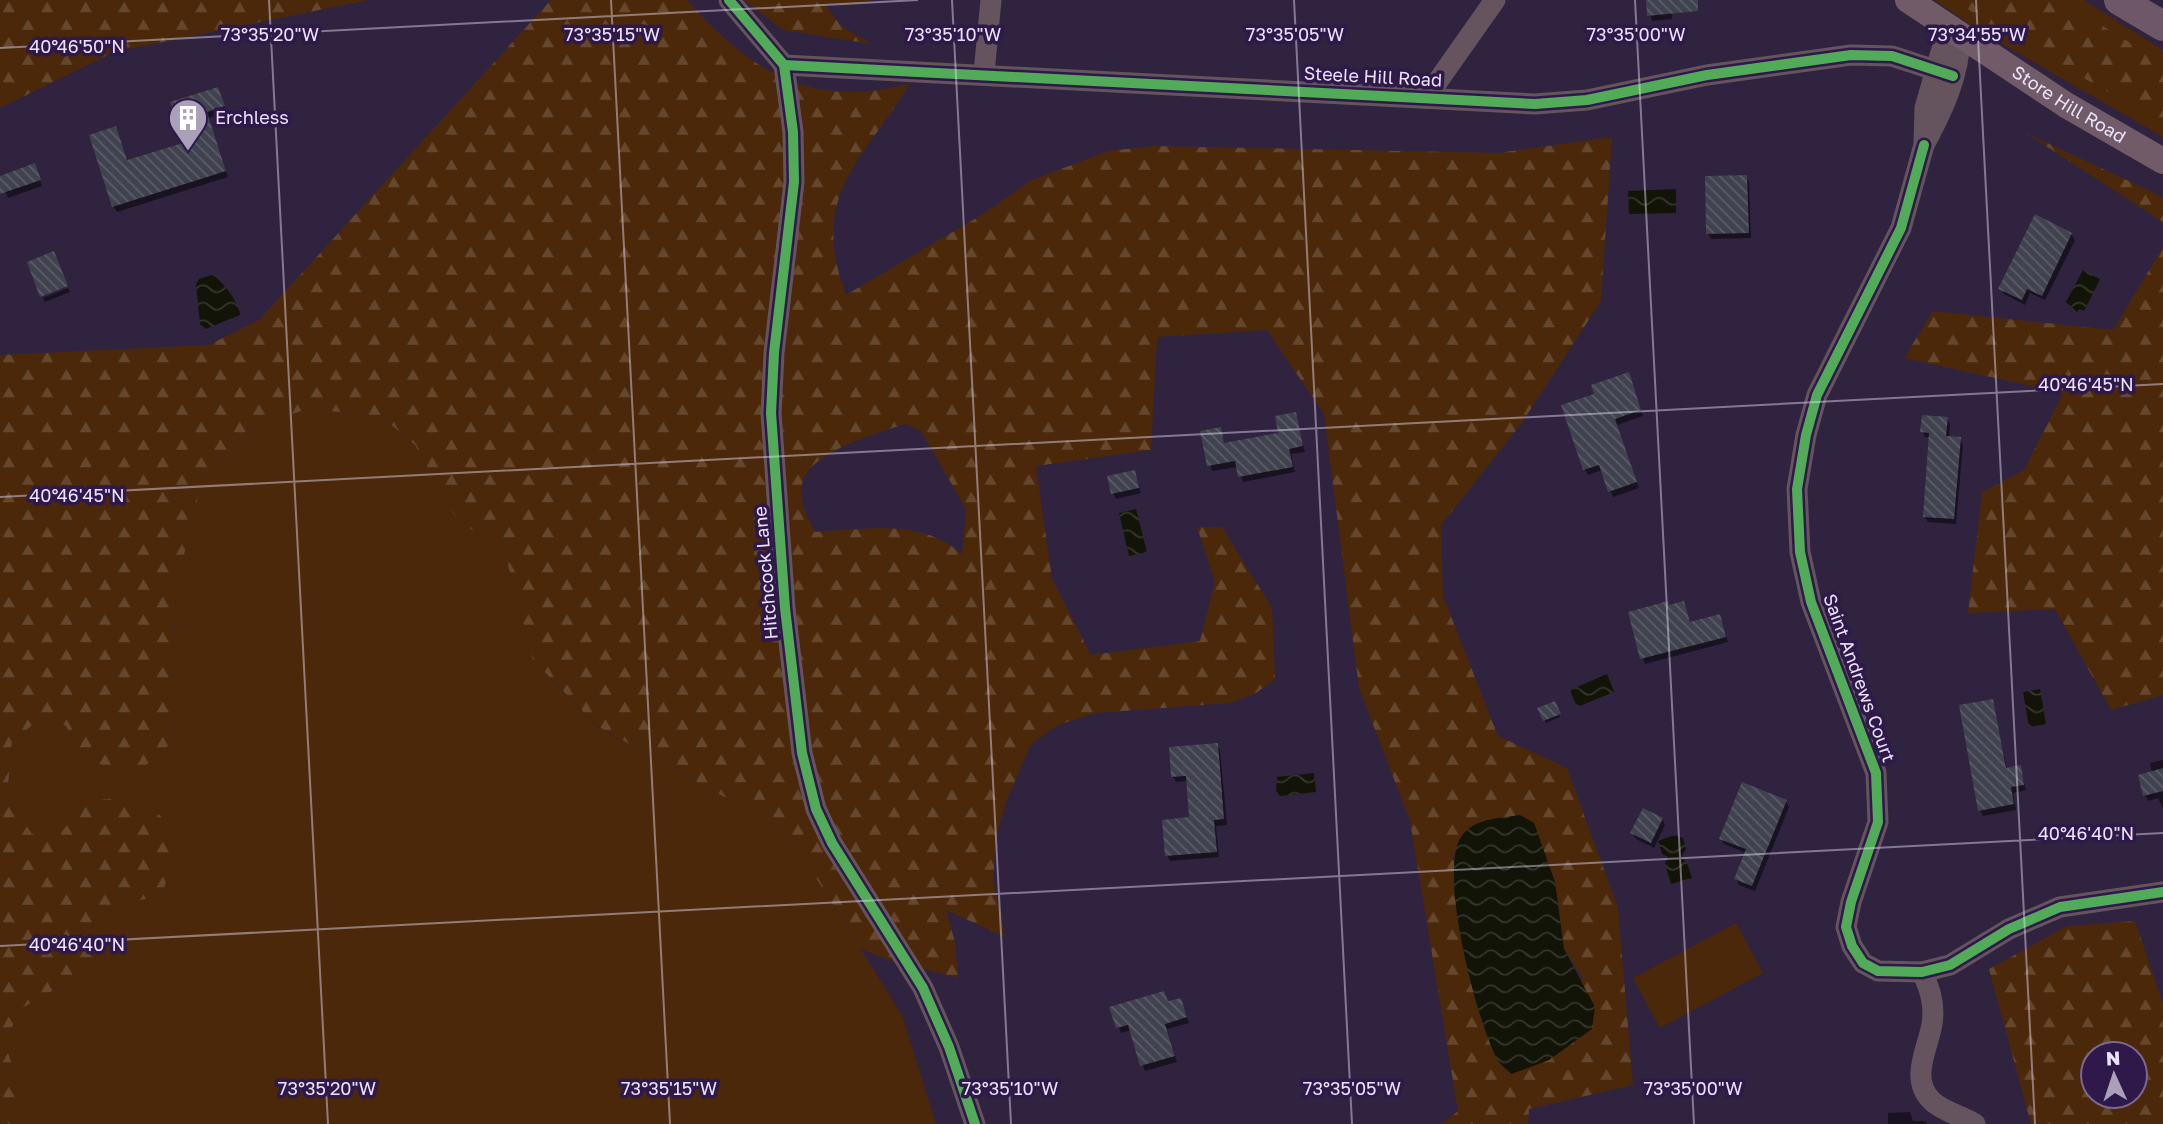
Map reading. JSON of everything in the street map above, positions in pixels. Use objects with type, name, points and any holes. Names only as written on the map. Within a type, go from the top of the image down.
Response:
[{"type":"highway","points":[[2119,0],[2163,26]]},
{"type":"main road","name":"Store Hill Road","points":[[1908,0],[2066,105],[2163,162]]},
{"type":"street","points":[[729,0],[784,65]]},
{"type":"street","points":[[984,73],[991,0]]},
{"type":"street","name":"Steele Hill Road","points":[[1426,98],[1495,0]]},
{"type":"street","name":"Saint Andrews Court","points":[[1960,36],[1942,49],[1944,72],[1925,108],[1924,145],[1901,228],[1818,395],[1806,435],[1797,489],[1800,552],[1811,602],[1876,773],[1878,822],[1846,927],[1852,946],[1863,963],[1878,971],[1922,972],[1950,965],[2009,929],[2060,907],[2163,891]]},
{"type":"street","name":"Steele Hill Road","points":[[784,65],[984,73],[1535,104],[1587,100],[1707,75],[1851,55],[1892,56],[1944,72]]},
{"type":"street","name":"Hitchcock Lane","points":[[784,65],[793,132],[794,182],[774,353],[771,413],[785,608],[802,752],[816,809],[831,844],[923,988],[949,1047],[975,1124]]},
{"type":"street","points":[[1922,972],[1931,992],[1933,1007],[1932,1025],[1922,1055],[1924,1091],[1934,1104],[1975,1124]]},
{"type":"green space","points":[[0,0],[368,0],[114,52],[0,108]]},
{"type":"green space","points":[[551,0],[687,0],[735,47],[786,79],[814,88],[844,92],[875,90],[910,83],[859,158],[846,180],[837,204],[833,230],[836,260],[846,295],[983,214],[1030,181],[1108,151],[1154,146],[1498,153],[1612,137],[1601,301],[1521,424],[1441,525],[1443,596],[1498,736],[1567,768],[1618,908],[1633,1085],[1529,1109],[1528,1124],[1442,1124],[1458,1111],[1410,821],[1359,688],[1324,414],[1267,330],[1157,337],[1151,450],[1036,466],[1052,579],[1091,655],[1200,641],[1215,582],[1197,527],[1222,527],[1272,608],[1275,679],[1256,693],[1230,703],[1096,713],[1058,725],[1031,744],[1006,802],[996,838],[993,879],[1005,937],[946,910],[955,942],[958,978],[889,960],[861,949],[787,832],[597,726],[533,660],[506,558],[455,516],[415,445],[381,416],[307,409],[250,429],[203,476],[176,588],[170,744],[145,766],[115,772],[78,752],[66,726],[43,717],[12,741],[7,797],[32,834],[60,833],[86,806],[96,801],[121,799],[146,805],[156,812],[169,831],[171,847],[163,895],[128,903],[103,925],[97,956],[73,979],[22,1008],[4,1042],[26,1103],[12,1124],[0,1124],[0,355],[209,345],[259,320]],"holes":[[[905,424],[921,431],[966,509],[962,555],[931,535],[913,531],[874,528],[815,532],[806,514],[801,488],[809,470],[832,452]],[[1534,823],[1555,882],[1564,949],[1583,979],[1478,1010],[1462,932],[1454,853]]]},
{"type":"green space","points":[[744,0],[873,0],[847,5],[824,3],[841,26],[872,44],[783,30]]},
{"type":"green space","points":[[1935,0],[2084,0],[2163,50],[2163,137],[1973,27]]},
{"type":"green space","points":[[1955,0],[2061,0],[2163,63],[2163,123],[1992,26]]},
{"type":"green space","points":[[2026,133],[2163,197],[2163,222]]},
{"type":"green space","points":[[2163,247],[2163,695],[2111,710],[2055,609],[1968,613],[1982,492],[2024,470],[2063,393],[1904,358],[1933,311],[2113,330]]},
{"type":"green space","points":[[307,409],[380,416],[415,445],[455,516],[506,558],[533,660],[596,726],[787,832],[902,1015],[936,1124],[12,1124],[26,1103],[4,1042],[22,1008],[73,979],[96,956],[103,925],[128,903],[163,895],[87,805],[60,833],[32,835],[7,797],[12,741],[43,717],[66,726],[78,752],[170,744],[176,588],[203,476],[250,429]]},
{"type":"green space","points":[[2135,921],[2163,1004],[2163,1124],[2031,1124],[1989,969],[2067,926]]},
{"type":"green space","points":[[1736,923],[1763,973],[1660,1028],[1633,978]]},
{"type":"water","points":[[1676,189],[1676,213],[1629,214],[1628,191]]},
{"type":"water","points":[[2083,270],[2100,279],[2084,311],[2079,309],[2077,312],[2066,302]]},
{"type":"water","points":[[212,275],[230,293],[240,315],[206,329],[200,324],[196,284],[199,279]]},
{"type":"water","points":[[1136,509],[1147,552],[1129,556],[1119,513]]},
{"type":"water","points":[[1607,674],[1614,692],[1577,707],[1570,690]]},
{"type":"water","points":[[2040,689],[2046,724],[2029,727],[2023,692]]},
{"type":"water","points":[[1314,773],[1316,792],[1280,796],[1276,791],[1277,777]]},
{"type":"water","points":[[1520,815],[1534,823],[1555,882],[1564,949],[1595,1007],[1592,1029],[1549,1060],[1512,1074],[1497,1059],[1479,1013],[1462,943],[1454,874],[1456,848],[1465,832],[1484,821]]},
{"type":"water","points":[[1674,835],[1683,838],[1686,849],[1681,857],[1687,863],[1692,878],[1671,884],[1665,864],[1668,857],[1662,854],[1658,841]]},
{"type":"building","points":[[1646,0],[1698,0],[1698,11],[1647,16]]},
{"type":"building","name":"Erchless","points":[[218,87],[225,106],[207,112],[226,171],[112,207],[89,135],[116,126],[127,160],[183,143],[170,102]]},
{"type":"building","points":[[35,163],[41,180],[0,194],[0,176]]},
{"type":"building","points":[[1747,175],[1749,233],[1706,234],[1705,176]]},
{"type":"building","points":[[2035,214],[2072,233],[2042,296],[2027,289],[2022,300],[1998,289]]},
{"type":"building","points":[[54,251],[68,286],[40,297],[27,262]]},
{"type":"building","points":[[1629,372],[1641,410],[1615,419],[1637,482],[1608,492],[1599,465],[1583,470],[1561,405],[1594,394],[1591,385]]},
{"type":"building","points":[[1296,412],[1303,446],[1289,449],[1293,467],[1238,477],[1235,461],[1207,466],[1200,431],[1221,427],[1224,443],[1278,433],[1275,416]]},
{"type":"building","points":[[1922,415],[1948,417],[1946,436],[1961,437],[1954,519],[1923,517],[1929,433],[1920,432]]},
{"type":"building","points":[[1135,470],[1139,488],[1111,494],[1107,476]]},
{"type":"building","points":[[1668,601],[1669,605],[1684,601],[1690,622],[1720,614],[1726,637],[1640,659],[1628,612]]},
{"type":"building","points":[[1993,699],[2006,768],[2021,765],[2024,785],[2011,787],[2014,804],[1978,811],[1959,705]]},
{"type":"building","points":[[1555,701],[1561,714],[1543,721],[1537,708]]},
{"type":"building","points":[[1218,743],[1224,819],[1214,820],[1217,852],[1165,856],[1162,820],[1189,817],[1186,776],[1171,777],[1169,747]]},
{"type":"building","points":[[2163,768],[2163,791],[2143,796],[2138,775]]},
{"type":"building","points":[[1742,782],[1787,800],[1752,886],[1734,879],[1746,849],[1719,839]]},
{"type":"building","points":[[1643,808],[1663,818],[1651,843],[1630,833]]},
{"type":"building","points":[[1164,991],[1168,1001],[1181,998],[1187,1017],[1165,1024],[1175,1056],[1140,1066],[1128,1025],[1116,1028],[1109,1007]]},
{"type":"cycle path","points":[[729,0],[784,65],[793,132],[794,182],[774,353],[771,413],[785,608],[802,753],[816,809],[832,843],[923,988],[949,1047],[975,1124]]},
{"type":"cycle path","points":[[784,65],[1535,104],[1587,100],[1707,75],[1851,55],[1892,56],[1953,76]]},
{"type":"cycle path","points":[[1924,145],[1901,228],[1817,395],[1806,435],[1797,489],[1800,552],[1811,602],[1876,773],[1878,822],[1851,902],[1846,927],[1852,946],[1863,963],[1878,971],[1922,972],[1950,965],[2009,929],[2060,907],[2163,892]]},
{"type":"place","name":"Erchless","points":[[188,152]]}]
